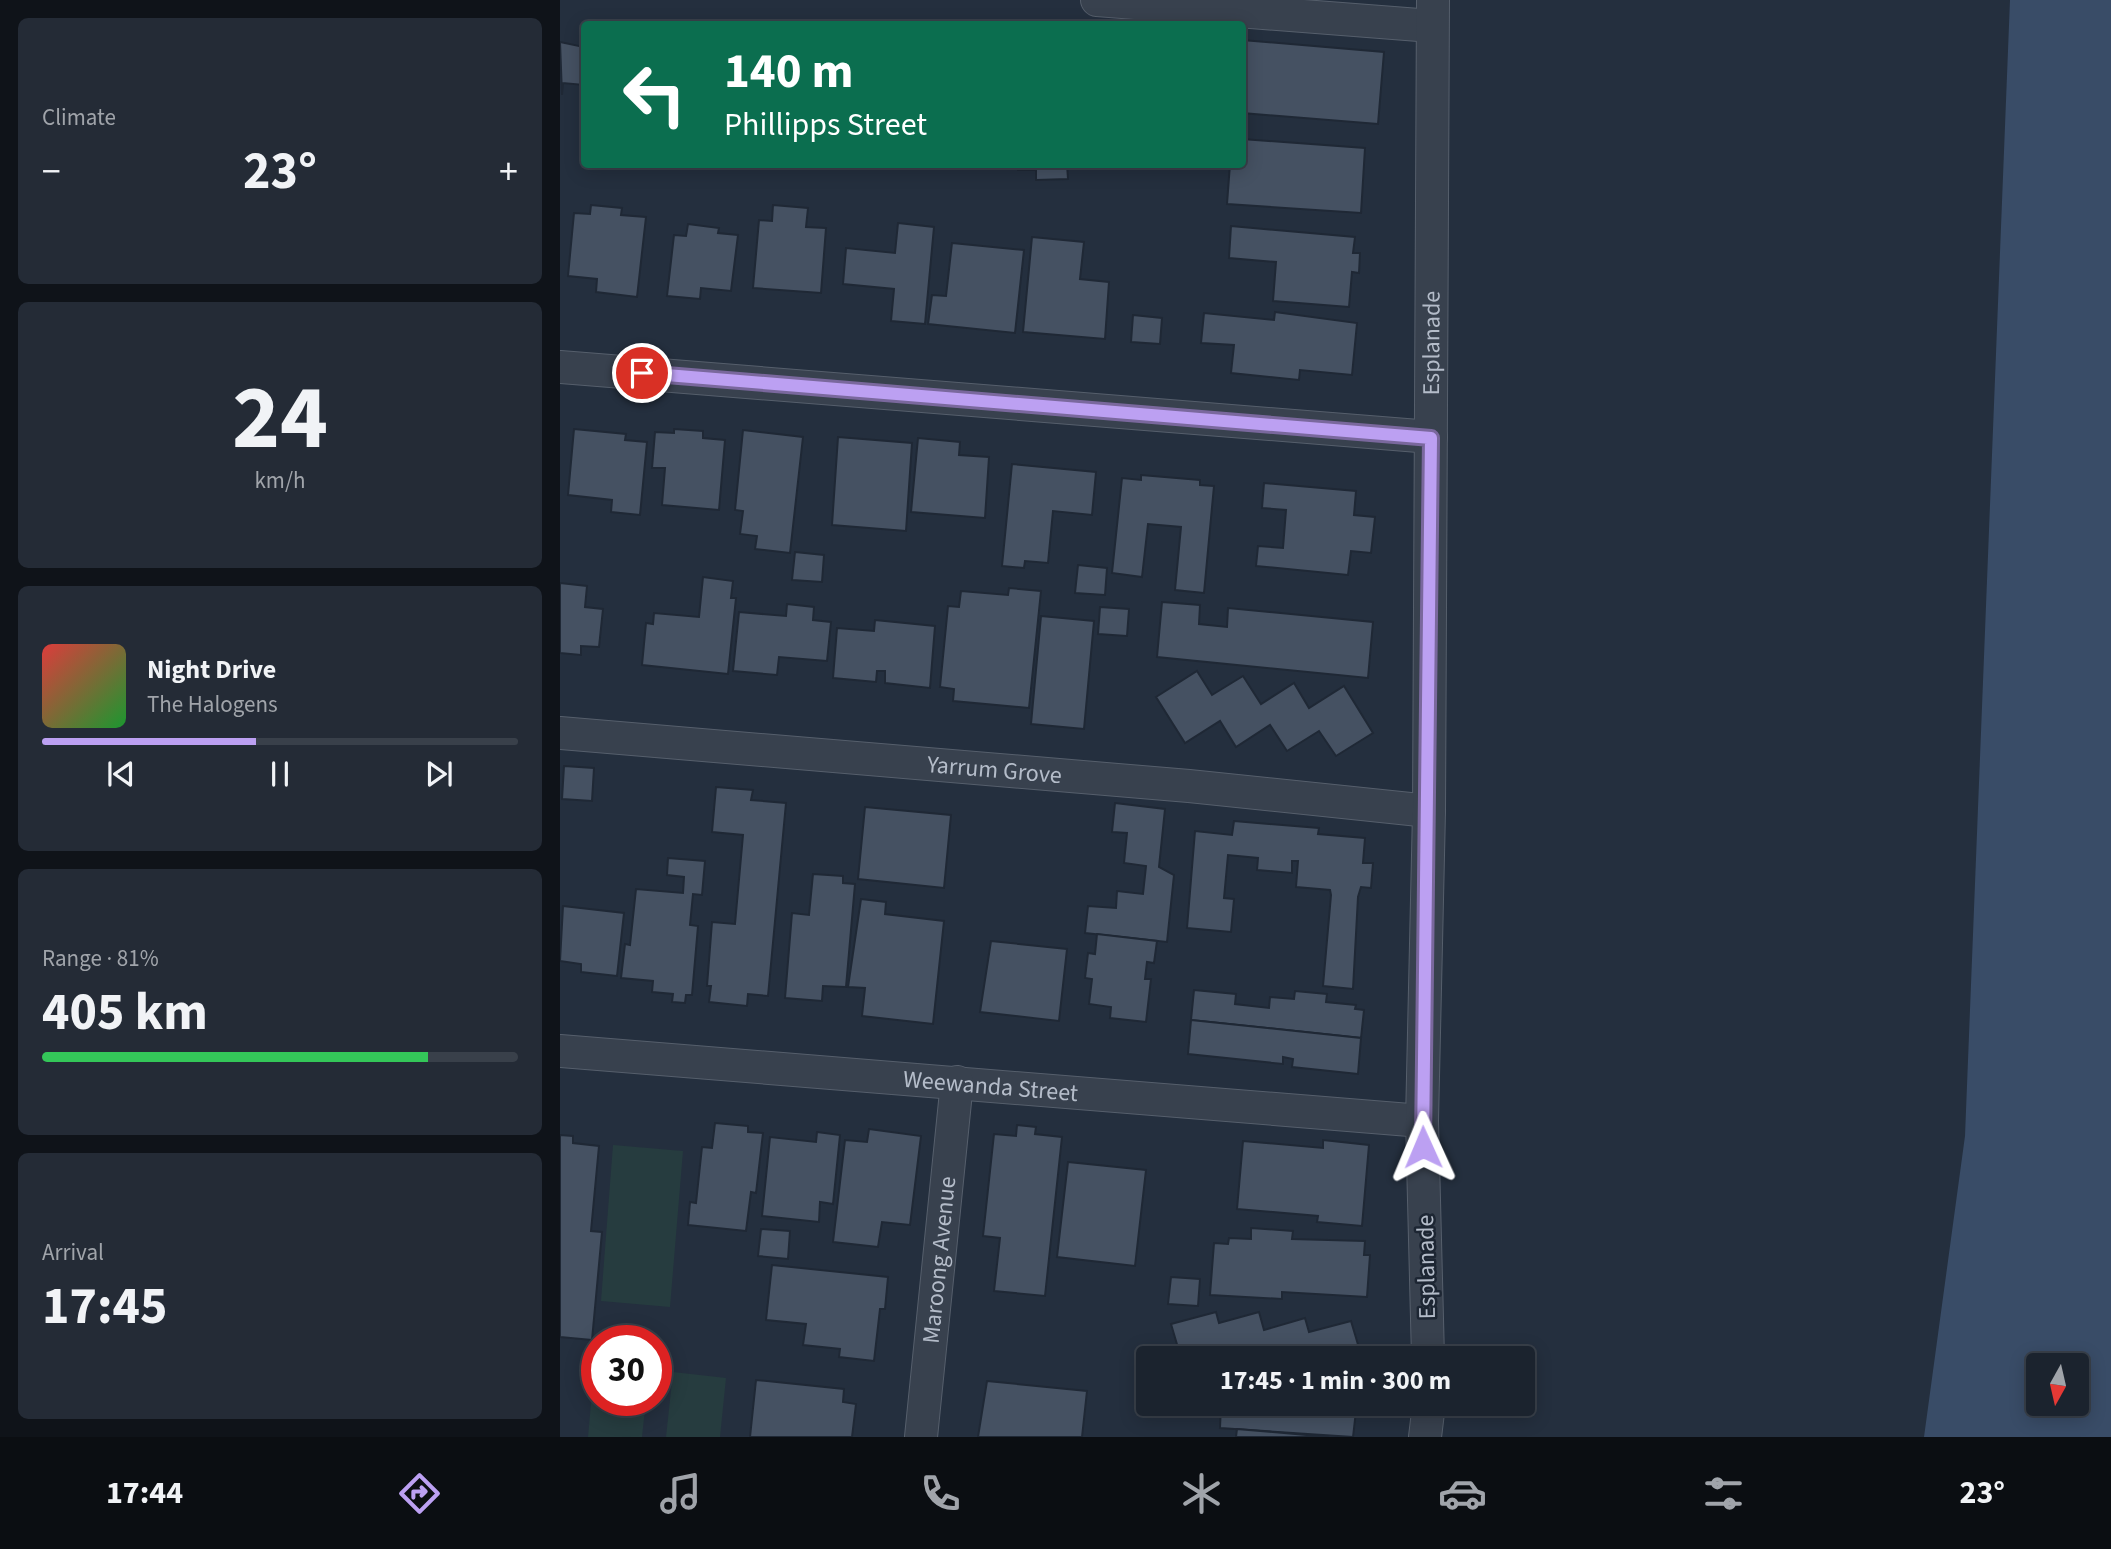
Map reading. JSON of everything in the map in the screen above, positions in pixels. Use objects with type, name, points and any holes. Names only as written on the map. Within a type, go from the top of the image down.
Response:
[{"type":"street","points":[[1097,0],[1433,13]]},
{"type":"street","name":"Esplanade","points":[[1428,1346],[1422,1121],[1429,811],[1433,13]]},
{"type":"street","points":[[560,367],[1431,438]]},
{"type":"street","name":"Yarrum Grove","points":[[560,733],[1189,786],[1429,811]]},
{"type":"street","name":"Weewanda Street","points":[[560,1051],[1422,1121]]},
{"type":"street","name":"Maroong Avenue","points":[[921,1437],[957,1082]]},
{"type":"street","points":[[1425,1437],[1428,1416]]},
{"type":"green space","points":[[613,1145],[683,1151],[670,1307],[601,1301]]},
{"type":"green space","points":[[673,1372],[726,1378],[720,1437],[666,1437],[668,1416],[672,1416]]},
{"type":"green space","points":[[590,1416],[644,1416],[642,1437],[588,1437]]},
{"type":"water","points":[[2010,0],[2111,0],[2111,1437],[1924,1437],[1965,1136]]},
{"type":"building","points":[[1246,40],[1384,52],[1378,124],[1246,113]]},
{"type":"building","points":[[560,42],[581,46],[581,85],[563,83],[562,95]]},
{"type":"building","points":[[1246,139],[1365,148],[1361,213],[1227,204],[1230,168],[1246,168]]},
{"type":"building","points":[[1067,168],[1068,179],[1036,180],[1036,170],[1018,170]]},
{"type":"building","points":[[591,205],[622,208],[621,215],[646,217],[637,297],[596,292],[597,279],[568,276],[574,213],[590,214]]},
{"type":"building","points":[[773,205],[808,208],[806,227],[826,228],[821,293],[753,288],[759,220],[772,221]]},
{"type":"building","points":[[898,223],[934,227],[925,324],[891,321],[894,289],[843,284],[846,248],[895,253]]},
{"type":"building","points":[[688,224],[719,228],[718,233],[738,235],[731,291],[701,288],[700,299],[667,296],[674,235],[686,236]]},
{"type":"building","points":[[1231,226],[1355,237],[1353,253],[1360,253],[1359,273],[1352,272],[1349,307],[1273,301],[1276,262],[1229,258]]},
{"type":"building","points":[[1032,237],[1084,242],[1080,279],[1109,282],[1105,339],[1023,332]]},
{"type":"building","points":[[952,243],[1024,250],[1015,333],[928,324],[932,295],[946,296]]},
{"type":"building","points":[[1275,312],[1357,323],[1352,375],[1300,370],[1299,380],[1231,373],[1234,345],[1201,343],[1204,313],[1274,320]]},
{"type":"building","points":[[1133,315],[1162,318],[1160,344],[1131,342]]},
{"type":"building","points":[[574,429],[626,434],[625,440],[647,442],[640,515],[611,512],[612,500],[568,495]]},
{"type":"building","points":[[674,429],[703,431],[703,438],[725,440],[719,510],[662,505],[665,468],[652,468],[655,432],[674,433]]},
{"type":"building","points":[[743,430],[803,437],[790,553],[755,549],[757,536],[740,534],[743,511],[735,510]]},
{"type":"building","points":[[838,437],[912,443],[906,531],[832,525]]},
{"type":"building","points":[[918,438],[960,442],[959,455],[989,457],[985,518],[911,512]]},
{"type":"building","points":[[1012,464],[1096,472],[1092,515],[1053,511],[1048,563],[1025,561],[1024,568],[1002,566]]},
{"type":"building","points":[[1141,475],[1200,480],[1200,485],[1214,486],[1204,593],[1175,590],[1181,527],[1148,524],[1142,577],[1112,573],[1122,478],[1141,480]]},
{"type":"building","points":[[1264,483],[1356,491],[1354,515],[1375,517],[1371,553],[1351,551],[1348,575],[1256,566],[1258,546],[1283,548],[1286,510],[1262,508]]},
{"type":"building","points":[[795,552],[824,555],[822,582],[792,580]]},
{"type":"building","points":[[1078,565],[1107,568],[1105,595],[1075,593]]},
{"type":"building","points":[[703,577],[733,581],[731,598],[736,598],[728,674],[642,665],[646,623],[653,624],[654,613],[699,617]]},
{"type":"building","points":[[560,583],[587,586],[585,607],[603,609],[599,647],[581,646],[581,655],[560,653]]},
{"type":"building","points":[[1009,588],[1041,591],[1029,708],[953,701],[954,689],[940,687],[948,606],[959,607],[961,591],[1008,595]]},
{"type":"building","points":[[1162,602],[1200,605],[1199,624],[1227,627],[1228,608],[1373,622],[1368,678],[1157,657]]},
{"type":"building","points":[[787,604],[814,607],[813,620],[831,622],[827,661],[779,657],[777,675],[733,671],[739,612],[786,616]]},
{"type":"building","points":[[1100,607],[1129,609],[1127,636],[1098,634]]},
{"type":"building","points":[[1041,616],[1094,621],[1084,729],[1031,724]]},
{"type":"building","points":[[875,620],[935,626],[930,688],[885,683],[885,671],[877,671],[876,682],[833,678],[837,628],[874,631]]},
{"type":"building","points":[[1197,671],[1212,695],[1243,676],[1261,704],[1294,683],[1309,708],[1344,686],[1373,733],[1336,756],[1319,731],[1287,751],[1270,725],[1236,747],[1220,721],[1185,743],[1156,697]]},
{"type":"building","points":[[564,766],[594,768],[592,801],[562,799]]},
{"type":"building","points":[[716,787],[753,790],[751,800],[786,803],[768,996],[748,994],[747,1006],[709,1002],[711,986],[707,986],[712,922],[735,924],[743,835],[712,832]]},
{"type":"building","points":[[1115,803],[1165,809],[1159,867],[1174,875],[1167,942],[1085,933],[1088,906],[1116,908],[1117,891],[1143,894],[1146,866],[1124,863],[1127,833],[1112,832]]},
{"type":"building","points":[[865,807],[951,815],[944,888],[858,879]]},
{"type":"building","points":[[1234,821],[1319,828],[1318,834],[1365,838],[1363,863],[1373,863],[1371,888],[1361,887],[1358,897],[1353,989],[1323,986],[1330,890],[1296,887],[1298,861],[1292,861],[1292,873],[1257,870],[1258,858],[1228,855],[1224,898],[1234,899],[1231,932],[1187,928],[1195,831],[1232,835]]},
{"type":"building","points":[[668,858],[705,861],[702,895],[693,894],[690,925],[698,926],[692,995],[686,995],[685,1003],[672,1002],[673,994],[652,992],[653,981],[621,978],[625,944],[630,945],[636,889],[683,893],[684,877],[667,875]]},
{"type":"building","points":[[813,874],[843,876],[843,883],[855,884],[846,987],[823,986],[822,1001],[785,998],[792,913],[809,915]]},
{"type":"building","points":[[861,899],[886,902],[885,914],[944,921],[933,1024],[862,1016],[865,988],[848,987]]},
{"type":"building","points":[[563,906],[624,913],[617,976],[581,972],[581,964],[560,961]]},
{"type":"building","points":[[1097,934],[1157,941],[1154,963],[1147,962],[1145,979],[1151,979],[1146,1022],[1110,1018],[1111,1007],[1089,1004],[1092,979],[1085,978],[1088,953],[1095,954]]},
{"type":"building","points":[[991,941],[1067,949],[1059,1021],[980,1012]]},
{"type":"building","points":[[1194,990],[1236,994],[1235,1004],[1269,1008],[1270,997],[1294,999],[1295,991],[1327,994],[1326,1002],[1356,1005],[1355,1009],[1364,1010],[1361,1038],[1191,1020]]},
{"type":"building","points":[[1191,1020],[1361,1038],[1358,1074],[1292,1067],[1293,1059],[1283,1057],[1283,1064],[1188,1054]]},
{"type":"building","points":[[715,1123],[748,1126],[748,1132],[763,1133],[756,1193],[751,1192],[746,1231],[688,1225],[690,1202],[696,1203],[702,1147],[712,1148]]},
{"type":"building","points":[[1017,1125],[1036,1127],[1035,1134],[1062,1137],[1045,1296],[994,1291],[1000,1238],[983,1236],[994,1134],[1016,1136]]},
{"type":"building","points":[[869,1129],[921,1136],[910,1225],[882,1222],[878,1247],[833,1242],[845,1140],[867,1142]]},
{"type":"building","points":[[817,1132],[840,1135],[833,1204],[820,1202],[819,1222],[762,1216],[770,1137],[816,1142]]},
{"type":"building","points":[[560,1135],[573,1136],[573,1143],[599,1146],[591,1231],[602,1232],[593,1325],[581,1325],[581,1339],[560,1337]]},
{"type":"building","points":[[1323,1140],[1369,1145],[1362,1226],[1317,1222],[1318,1216],[1237,1209],[1243,1141],[1323,1148]]},
{"type":"building","points":[[1068,1162],[1146,1170],[1135,1266],[1057,1257]]},
{"type":"building","points":[[1251,1228],[1293,1231],[1292,1239],[1365,1241],[1364,1255],[1370,1255],[1367,1297],[1282,1292],[1282,1299],[1210,1295],[1214,1243],[1228,1244],[1229,1238],[1251,1239]]},
{"type":"building","points":[[761,1229],[790,1231],[788,1259],[758,1256]]},
{"type":"building","points":[[772,1265],[888,1277],[885,1309],[880,1309],[874,1361],[839,1357],[840,1349],[803,1345],[806,1324],[766,1320]]},
{"type":"building","points":[[1171,1277],[1200,1279],[1198,1306],[1168,1304]]},
{"type":"building","points":[[1216,1312],[1219,1323],[1259,1312],[1264,1330],[1305,1318],[1309,1332],[1351,1321],[1358,1346],[1177,1346],[1171,1324]]},
{"type":"building","points":[[756,1380],[844,1389],[843,1402],[856,1404],[852,1437],[750,1437]]},
{"type":"building","points":[[987,1381],[1087,1391],[1082,1437],[978,1437]]},
{"type":"building","points":[[1220,1416],[1355,1416],[1353,1437],[1220,1428]]},
{"type":"building","points":[[1237,1429],[1329,1437],[1236,1437]]},
{"type":"route","points":[[642,373],[1431,438],[1423,1147]]}]
